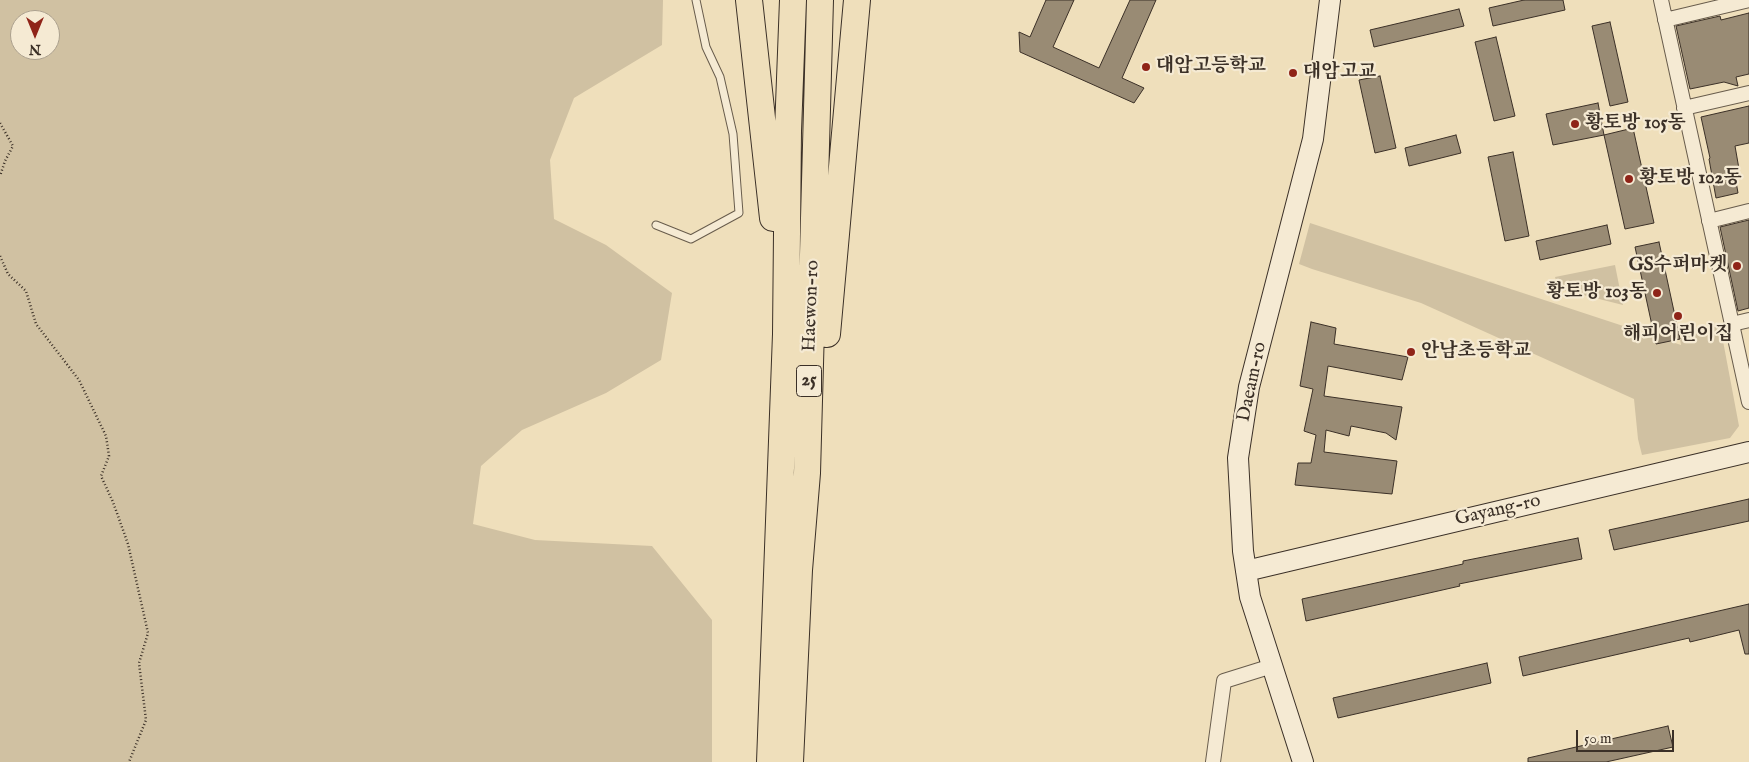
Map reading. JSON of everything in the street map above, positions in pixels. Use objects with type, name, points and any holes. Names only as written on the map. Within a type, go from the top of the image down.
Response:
[{"type":"highway","points":[[749,0],[786,334]]},
{"type":"highway","name":"Haewon-ro","points":[[770,762],[786,334],[788,131],[793,0]]},
{"type":"highway","name":"Haewon-ro","points":[[790,762],[799,570],[807,473],[820,0]]},
{"type":"highway","points":[[807,473],[824,362],[857,0]]},
{"type":"street","name":"Daeam-ro","points":[[1303,762],[1250,597],[1243,551],[1238,458],[1249,387],[1312,139],[1330,0]]},
{"type":"street","points":[[1661,0],[1749,402]]},
{"type":"street","points":[[1665,20],[1749,0]]},
{"type":"street","points":[[1684,108],[1749,92]]},
{"type":"street","points":[[1709,221],[1749,211]]},
{"type":"street","points":[[1732,324],[1749,320]]},
{"type":"street","name":"Gayang-ro","points":[[1246,571],[1749,452]]},
{"type":"street","points":[[1212,762],[1224,681],[1272,666]]},
{"type":"lane","points":[[656,224],[691,239],[739,213],[733,134],[720,77],[706,47],[696,0]]},
{"type":"path","points":[[0,123],[13,146],[0,176]]},
{"type":"path","points":[[0,256],[8,274],[26,291],[36,324],[79,380],[106,436],[110,456],[102,476],[128,544],[148,632],[138,663],[146,720],[129,762]]},
{"type":"shaded area","points":[[0,0],[663,0],[662,45],[574,98],[550,160],[554,219],[606,245],[672,293],[661,360],[606,393],[522,430],[481,466],[473,524],[535,540],[652,546],[712,620],[712,762],[0,762]]},
{"type":"shaded area","points":[[1310,223],[1681,345],[1680,339],[1720,325],[1739,426],[1730,438],[1642,455],[1638,439],[1634,399],[1421,303],[1299,264]]},
{"type":"shaded area","points":[[1615,265],[1623,305],[1559,289],[1555,277]]},
{"type":"building","points":[[1046,0],[1074,0],[1053,47],[1099,68],[1130,0],[1156,0],[1122,78],[1144,88],[1134,103],[1020,52],[1019,32],[1030,37]]},
{"type":"building","points":[[1524,0],[1563,0],[1565,10],[1493,26],[1489,8]]},
{"type":"building","points":[[1459,9],[1464,26],[1374,47],[1370,30]]},
{"type":"building","points":[[1749,13],[1749,74],[1736,77],[1738,86],[1724,82],[1690,89],[1676,26],[1720,16],[1721,20]]},
{"type":"building","points":[[1610,22],[1628,102],[1610,106],[1592,26]]},
{"type":"building","points":[[1496,37],[1515,116],[1494,121],[1475,42]]},
{"type":"building","points":[[1380,76],[1396,148],[1375,153],[1359,80]]},
{"type":"building","name":"황토방 105동","points":[[1598,103],[1604,135],[1553,145],[1546,114]]},
{"type":"building","points":[[1749,106],[1749,143],[1735,146],[1739,169],[1734,170],[1738,193],[1716,198],[1701,117]]},
{"type":"building","name":"황토방 102동","points":[[1633,128],[1654,223],[1625,229],[1604,135]]},
{"type":"building","points":[[1456,135],[1461,153],[1409,166],[1405,148]]},
{"type":"building","points":[[1513,152],[1529,236],[1505,241],[1488,157]]},
{"type":"building","name":"GS수퍼마켓","points":[[1749,220],[1749,308],[1738,311],[1720,227]]},
{"type":"building","points":[[1607,225],[1611,244],[1540,260],[1536,241]]},
{"type":"building","name":"황토방 103동","points":[[1659,242],[1680,339],[1656,344],[1635,247]]},
{"type":"building","points":[[1311,322],[1336,328],[1334,344],[1408,357],[1402,380],[1328,366],[1324,396],[1402,407],[1396,440],[1386,433],[1351,426],[1349,436],[1326,430],[1324,452],[1397,461],[1392,494],[1295,485],[1298,463],[1311,463],[1316,435],[1304,431],[1313,389],[1300,386]]},
{"type":"building","points":[[1749,499],[1749,521],[1614,550],[1609,530]]},
{"type":"building","points":[[1578,538],[1582,559],[1459,584],[1460,586],[1306,621],[1302,599],[1463,564],[1463,561]]},
{"type":"building","points":[[1749,604],[1749,654],[1745,654],[1739,630],[1690,642],[1689,638],[1523,676],[1519,657]]},
{"type":"building","points":[[1487,663],[1491,683],[1338,718],[1333,698]]},
{"type":"building","points":[[1668,726],[1673,747],[1606,762],[1528,762],[1528,758]]},
{"type":"place","name":"대암고등학교","points":[[1146,67]]},
{"type":"place","name":"대암고교","points":[[1293,73]]},
{"type":"place","name":"황토방 105동","points":[[1575,124]]},
{"type":"place","name":"황토방 102동","points":[[1629,179]]},
{"type":"place","name":"GS수퍼마켓","points":[[1737,266]]},
{"type":"place","name":"황토방 103동","points":[[1657,293]]},
{"type":"place","name":"해피어린이집","points":[[1678,316]]},
{"type":"place","name":"안남초등학교","points":[[1411,352]]}]
